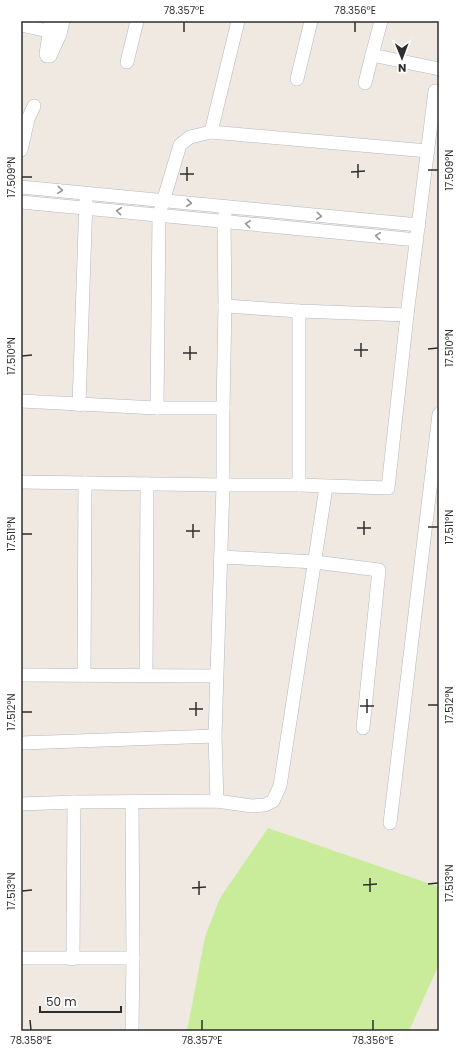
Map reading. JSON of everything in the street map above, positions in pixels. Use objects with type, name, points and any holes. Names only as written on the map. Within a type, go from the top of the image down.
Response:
[{"type":"street","points":[[21,25],[53,29],[63,21]]},
{"type":"street","points":[[127,62],[137,21]]},
{"type":"street","points":[[211,132],[238,21]]},
{"type":"street","points":[[297,79],[311,21]]},
{"type":"street","points":[[365,83],[382,21]]},
{"type":"street","points":[[372,55],[439,69]]},
{"type":"street","points":[[21,482],[223,486],[299,485],[388,488],[407,315],[435,91]]},
{"type":"street","points":[[21,150],[28,119],[34,106]]},
{"type":"street","points":[[156,408],[160,215],[180,145],[190,136],[211,132],[428,151]]},
{"type":"street","points":[[21,187],[87,192],[419,225]]},
{"type":"street","points":[[80,405],[85,208],[87,192]]},
{"type":"street","points":[[21,202],[417,240]]},
{"type":"street","points":[[218,801],[216,676],[223,486],[225,306],[224,222],[226,207]]},
{"type":"street","points":[[225,306],[299,311],[407,315]]},
{"type":"street","points":[[299,311],[299,485]]},
{"type":"street","points":[[21,401],[156,408],[223,408]]},
{"type":"street","points":[[390,823],[439,414]]},
{"type":"street","points":[[84,675],[85,483]]},
{"type":"street","points":[[146,675],[147,484]]},
{"type":"street","points":[[21,804],[218,801],[252,806],[265,805],[273,801],[280,786],[326,487]]},
{"type":"street","points":[[221,556],[315,562],[379,570],[363,728]]},
{"type":"street","points":[[21,675],[216,676]]},
{"type":"street","points":[[21,743],[216,736]]},
{"type":"street","points":[[72,958],[74,802]]},
{"type":"street","points":[[132,802],[134,958],[132,1031]]},
{"type":"street","points":[[21,958],[134,958]]},
{"type":"green space","points":[[268,828],[439,887],[439,964],[409,1031],[187,1031],[205,937],[220,898]]}]
